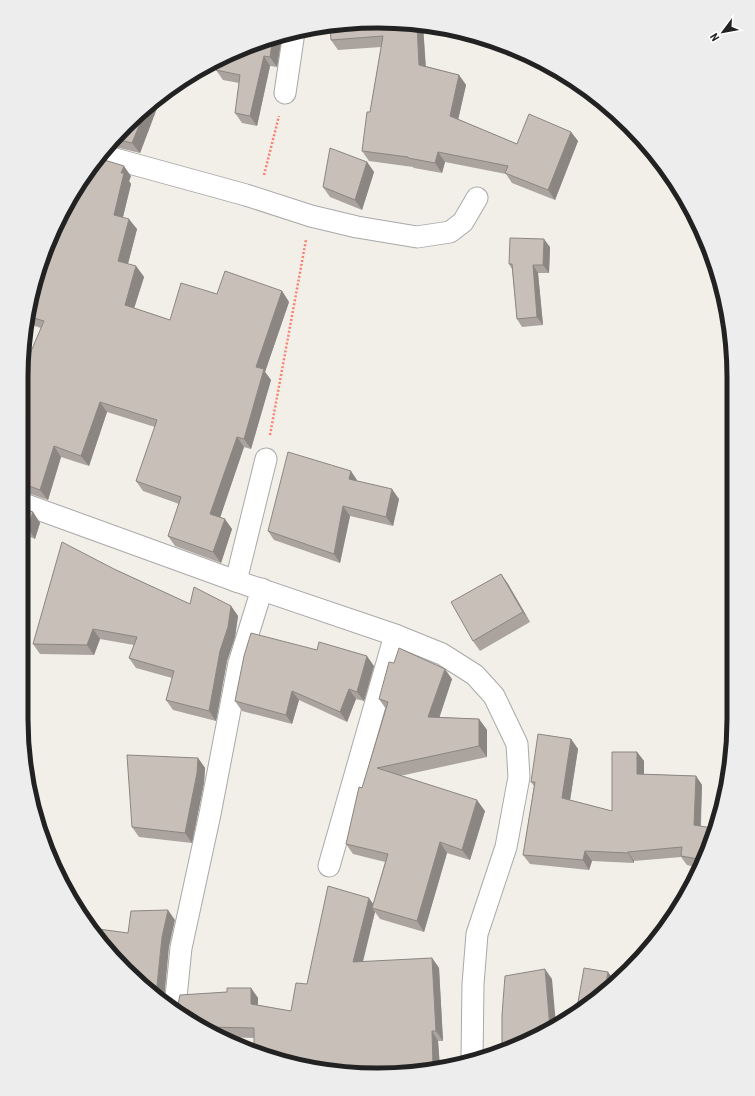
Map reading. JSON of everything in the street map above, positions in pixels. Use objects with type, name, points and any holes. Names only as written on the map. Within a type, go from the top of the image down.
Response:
[{"type":"street","points":[[285,93],[293,39]]},
{"type":"street","points":[[107,157],[258,199],[311,216],[357,227],[417,237],[450,232],[463,222],[478,198]]},
{"type":"street","points":[[236,581],[266,459]]},
{"type":"street","points":[[28,506],[236,581],[394,635],[442,654],[475,675],[494,696],[517,744],[520,777],[506,846],[477,934],[473,984],[472,1055]]},
{"type":"street","points":[[175,1003],[181,948],[210,814],[239,663],[262,589]]},
{"type":"street","points":[[329,866],[394,635]]},
{"type":"path","points":[[258,199],[285,93]]},
{"type":"path","points":[[266,459],[311,216]]},
{"type":"building","points":[[378,28],[417,31],[419,65],[459,75],[450,116],[517,144],[529,114],[571,132],[548,190],[505,173],[508,166],[438,152],[435,163],[408,157],[362,151],[367,112],[370,112],[383,36],[331,40],[330,31],[332,31]]},
{"type":"building","points":[[272,45],[270,57],[264,56],[250,116],[235,113],[240,75],[216,70],[216,68],[223,64]]},
{"type":"building","points":[[142,120],[132,143],[121,140]]},
{"type":"building","points":[[330,148],[367,162],[355,200],[323,187]]},
{"type":"building","points":[[104,160],[124,166],[121,173],[124,173],[114,215],[129,219],[118,261],[136,266],[125,305],[170,320],[181,283],[217,294],[225,271],[282,291],[256,367],[264,369],[244,439],[237,437],[210,514],[225,519],[213,552],[168,536],[181,497],[136,481],[157,420],[100,402],[81,456],[54,446],[40,490],[28,486],[29,356],[44,321],[33,318],[40,287],[47,265],[64,223],[87,183]]},
{"type":"building","points":[[510,238],[544,239],[543,265],[533,265],[537,317],[517,319],[512,264],[509,264]]},
{"type":"building","points":[[288,452],[351,471],[349,479],[392,489],[386,517],[343,506],[334,554],[268,531]]},
{"type":"building","points":[[28,510],[33,512],[28,528]]},
{"type":"building","points":[[62,542],[114,569],[190,604],[194,587],[231,606],[228,627],[220,651],[209,711],[166,700],[174,671],[129,658],[137,637],[93,629],[87,645],[33,644]]},
{"type":"building","points":[[501,574],[523,612],[473,641],[451,602]]},
{"type":"building","points":[[251,633],[317,650],[319,642],[367,656],[357,692],[349,689],[340,712],[292,691],[286,715],[235,701],[244,656]]},
{"type":"building","points":[[399,648],[445,669],[428,717],[479,719],[479,746],[377,768],[477,800],[462,850],[440,842],[417,921],[372,908],[388,854],[346,844],[359,787],[362,788],[388,702],[379,699],[389,662],[394,663]]},
{"type":"building","points":[[538,734],[571,739],[562,798],[612,811],[612,752],[637,752],[637,774],[696,776],[694,825],[709,828],[697,859],[681,856],[682,847],[628,853],[585,851],[583,860],[523,855],[535,782],[531,782]]},
{"type":"building","points":[[127,755],[198,758],[197,773],[185,833],[132,827]]},
{"type":"building","points":[[328,886],[369,898],[353,962],[432,958],[436,1031],[432,1031],[433,1063],[400,1067],[355,1067],[332,1065],[287,1056],[254,1045],[254,1028],[214,1027],[177,1005],[180,995],[227,992],[227,988],[251,988],[251,1004],[291,1011],[296,983],[307,984]]},
{"type":"building","points":[[168,910],[162,937],[157,989],[130,966],[99,929],[128,933],[131,911]]},
{"type":"building","points":[[584,968],[608,972],[606,983],[578,1005]]},
{"type":"building","points":[[545,969],[550,1022],[532,1032],[502,1044],[502,1015],[505,976]]}]
